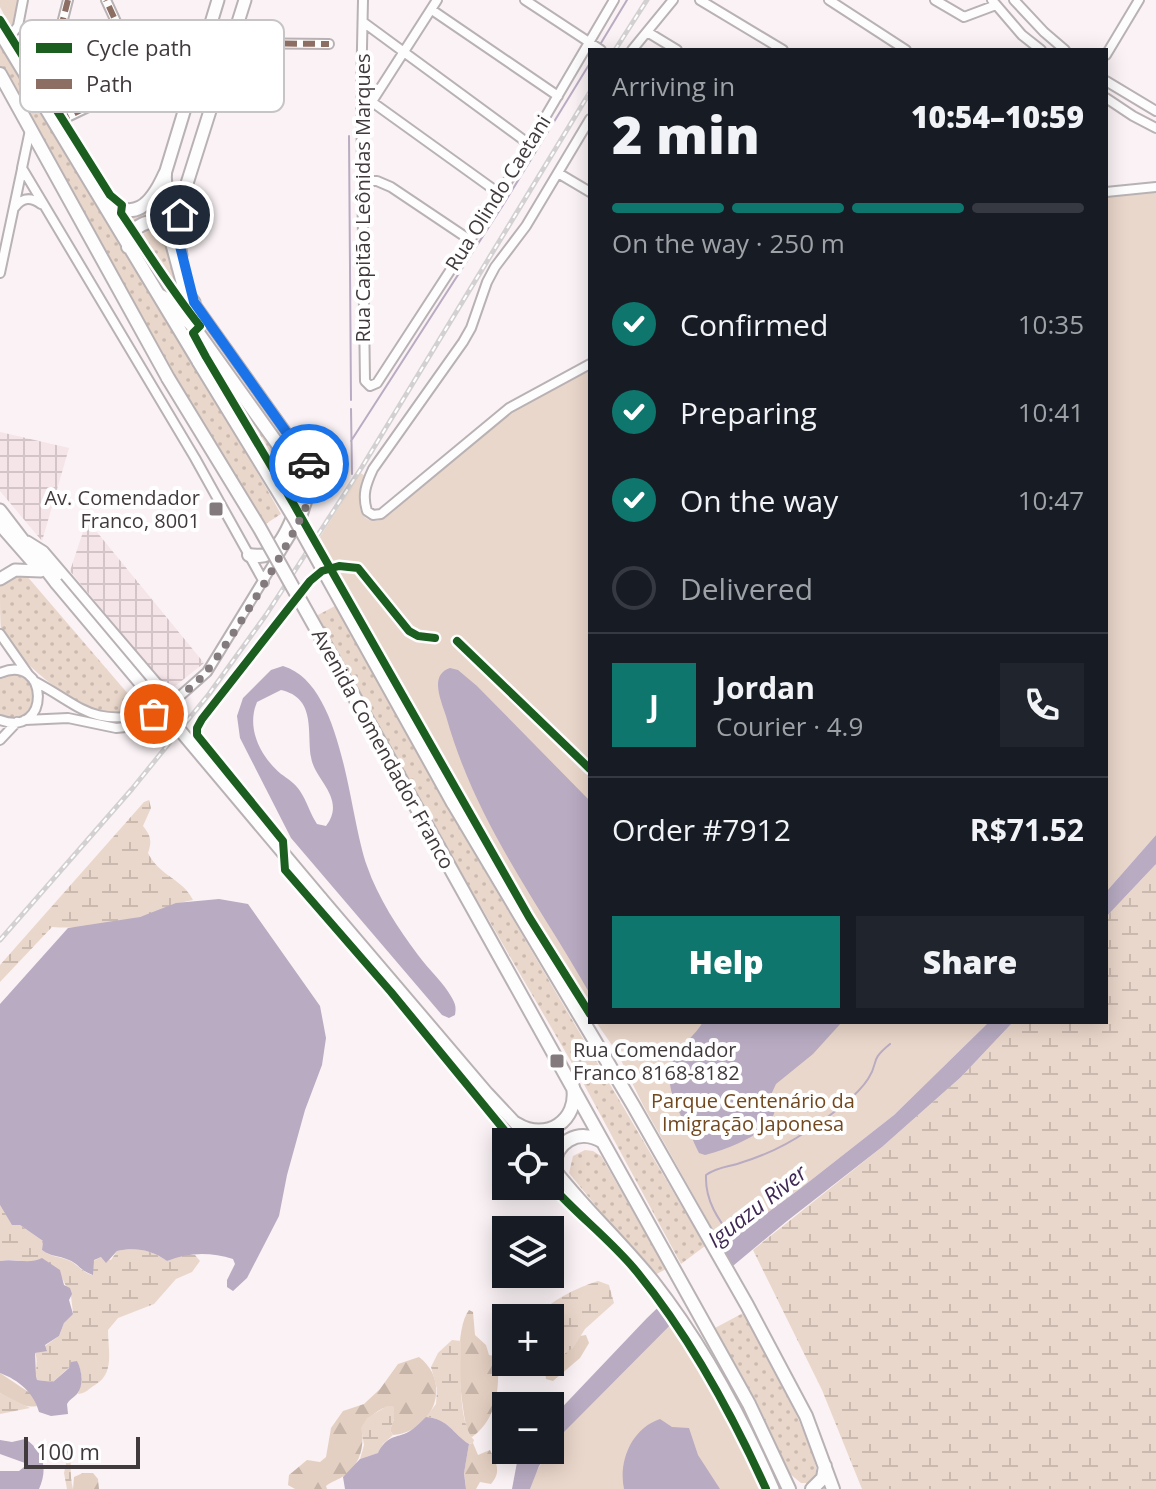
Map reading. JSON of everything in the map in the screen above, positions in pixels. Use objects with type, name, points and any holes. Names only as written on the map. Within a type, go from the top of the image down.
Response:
[{"type":"highway","name":"Avenida Comendador Franco","points":[[3,37],[20,65]]},
{"type":"highway","name":"Avenida Comendador Franco","points":[[0,74],[20,111]]},
{"type":"highway","name":"Avenida Comendador Franco","points":[[21,112],[168,378],[259,527],[570,1081],[749,1404],[789,1486]]},
{"type":"highway","name":"Avenida Comendador Franco","points":[[48,112],[295,519],[453,803],[566,991],[747,1305],[806,1416],[833,1489]]},
{"type":"highway","points":[[96,192],[111,205],[137,209],[150,202],[165,174]]},
{"type":"highway","points":[[128,247],[129,239],[139,225],[154,221],[168,225]]},
{"type":"highway","points":[[155,292],[170,301],[196,330],[294,467],[300,486],[298,505],[275,548],[265,556],[252,560]]},
{"type":"highway","points":[[517,1124],[538,1131],[552,1129],[564,1121],[574,1102],[570,1081]]},
{"type":"highway","points":[[564,1143],[580,1135],[593,1136],[605,1144]]},
{"type":"highway","points":[[812,1489],[823,1478],[825,1466]]},
{"type":"main road","points":[[212,20],[218,0]]},
{"type":"main road","points":[[238,20],[245,0]]},
{"type":"main road","points":[[0,88],[12,95]]},
{"type":"main road","points":[[185,112],[165,174],[168,225],[184,289],[194,302]]},
{"type":"main road","points":[[194,302],[178,238],[189,174],[209,112]]},
{"type":"main road","points":[[182,123],[174,173],[180,177],[189,174]]},
{"type":"main road","points":[[0,510],[56,583],[321,898],[487,1093],[521,1128]]},
{"type":"main road","points":[[0,525],[41,571],[56,583]]},
{"type":"main road","points":[[27,542],[43,552],[172,703]]},
{"type":"main road","points":[[0,579],[15,570],[41,571]]},
{"type":"main road","points":[[487,1093],[493,1106],[511,1128]]},
{"type":"main road","points":[[564,1182],[653,1282],[692,1337],[733,1403],[773,1489]]},
{"type":"street","points":[[3,37],[18,26],[23,0]]},
{"type":"street","points":[[63,20],[68,0]]},
{"type":"street","points":[[106,0],[115,20]]},
{"type":"street","name":"Rua Capitão Leônidas Marques","points":[[363,0],[361,119],[365,381],[370,386],[377,383]]},
{"type":"street","points":[[361,119],[437,0]]},
{"type":"street","points":[[525,0],[598,48]]},
{"type":"street","name":"Rua Olindo Caetani","points":[[377,383],[500,194],[614,0]]},
{"type":"street","points":[[634,48],[673,0]]},
{"type":"street","points":[[700,0],[780,48]]},
{"type":"street","points":[[829,0],[903,48]]},
{"type":"street","points":[[935,0],[964,17],[994,3],[1022,35],[1038,48]]},
{"type":"street","points":[[1014,0],[1063,48]]},
{"type":"street","points":[[1108,52],[1137,3],[1126,0]]},
{"type":"street","points":[[432,10],[558,96]]},
{"type":"street","points":[[363,22],[529,144]]},
{"type":"street","points":[[649,33],[674,48]]},
{"type":"street","points":[[284,44],[329,44]]},
{"type":"street","points":[[1108,82],[1156,111]]},
{"type":"street","points":[[361,94],[500,194]]},
{"type":"street","points":[[1108,99],[1156,128]]},
{"type":"street","points":[[55,123],[78,112]]},
{"type":"street","points":[[0,273],[30,130]]},
{"type":"street","points":[[587,130],[526,226],[495,267],[463,342],[373,469],[365,485],[367,511],[373,515],[381,514],[509,408],[588,365]]},
{"type":"street","points":[[22,168],[195,458],[264,582]]},
{"type":"street","points":[[558,173],[588,191]]},
{"type":"street","points":[[362,181],[377,181],[391,187],[470,240]]},
{"type":"street","points":[[1108,192],[1156,187]]},
{"type":"street","points":[[14,209],[19,202],[30,199],[45,207]]},
{"type":"street","points":[[0,720],[68,718],[116,728],[136,726],[172,703],[207,672],[306,509],[314,481],[310,465],[194,302]]},
{"type":"street","points":[[252,560],[272,569]]},
{"type":"street","points":[[0,634],[39,692],[32,715],[0,740]]},
{"type":"street","points":[[0,673],[13,669],[88,713],[123,718],[154,714]]},
{"type":"shaded area","points":[[0,432],[69,448],[42,541],[0,491]]},
{"type":"shaded area","points":[[87,520],[204,663],[169,691],[70,571]]},
{"type":"shaded area","points":[[283,666],[303,678],[319,697],[341,753],[360,843],[372,878],[403,934],[449,992],[455,1005],[455,1015],[449,1018],[442,1015],[291,838],[240,738],[237,716],[243,698],[271,670]],"holes":[[[281,690],[292,694],[305,708],[313,765],[331,798],[332,816],[326,826],[317,824],[298,788],[267,759],[254,731],[257,702]]]},
{"type":"shaded area","points":[[450,668],[458,670],[477,686],[588,799],[588,991],[509,860],[474,791],[440,696],[438,682],[444,671]]},
{"type":"shaded area","points":[[1156,835],[1156,864],[1108,915],[1108,890]]},
{"type":"shaded area","points":[[219,899],[248,904],[320,1006],[326,1038],[322,1065],[305,1110],[279,1216],[247,1278],[233,1291],[227,1287],[227,1280],[235,1264],[233,1259],[216,1255],[191,1255],[167,1261],[149,1252],[117,1251],[106,1263],[101,1257],[94,1260],[93,1275],[65,1258],[42,1250],[43,1241],[20,1225],[12,1225],[0,1205],[0,1004],[68,928],[140,917],[176,903]]},
{"type":"shaded area","points":[[701,1024],[840,1024],[813,1054],[776,1084],[769,1099],[775,1108],[767,1125],[748,1139],[705,1155],[699,1153],[671,1091],[671,1068],[675,1057]]},
{"type":"shaded area","points":[[987,1024],[1011,1024],[961,1077],[882,1147],[710,1285],[564,1432],[564,1405],[647,1318],[722,1246],[894,1115]]},
{"type":"shaded area","points":[[42,1258],[60,1270],[64,1285],[70,1288],[73,1314],[64,1323],[59,1336],[45,1345],[47,1351],[35,1353],[37,1380],[53,1382],[69,1368],[71,1362],[77,1361],[82,1378],[79,1391],[67,1404],[68,1414],[51,1416],[39,1412],[25,1388],[0,1373],[0,1261]]},
{"type":"shaded area","points":[[426,1417],[445,1424],[469,1444],[464,1473],[466,1489],[345,1489],[343,1477],[360,1459],[378,1453],[386,1442],[410,1431]]},
{"type":"shaded area","points":[[660,1419],[672,1427],[689,1428],[698,1455],[720,1489],[624,1489],[623,1468],[629,1447],[642,1430]]},
{"type":"shaded area","points":[[25,1439],[40,1455],[44,1468],[39,1489],[0,1489],[0,1471],[19,1471],[25,1463],[0,1454],[0,1440],[12,1442]]},
{"type":"shaded area","points":[[517,1464],[540,1464],[530,1489],[512,1489]]},
{"type":"green space","points":[[0,0],[19,0],[14,23],[10,26],[0,7]]},
{"type":"green space","points":[[0,44],[20,77],[20,103],[0,67]]},
{"type":"green space","points":[[25,112],[41,112],[194,362],[281,514],[264,525],[205,435]]},
{"type":"green space","points":[[163,191],[166,220],[148,216],[133,226],[125,213]]},
{"type":"green space","points":[[1156,191],[1156,835],[1108,890],[1108,196]]},
{"type":"green space","points":[[155,226],[163,230],[172,268],[191,311],[145,243],[143,235],[147,228]]},
{"type":"green space","points":[[183,320],[298,481],[295,498],[208,357],[204,359],[181,323]]},
{"type":"green space","points":[[588,369],[588,1009],[318,540],[360,473],[364,475],[361,510],[369,520],[376,521],[394,511],[479,435],[532,398]]},
{"type":"green space","points":[[15,575],[26,575],[141,709],[124,714],[104,712],[83,704],[62,692],[24,660],[1,629],[0,586]]},
{"type":"green space","points":[[335,606],[464,836],[705,1246],[681,1264],[580,1077],[316,616]]},
{"type":"green space","points":[[13,673],[31,681],[36,700],[26,714],[17,718],[0,716],[0,676]]},
{"type":"green space","points":[[149,800],[151,808],[143,826],[150,839],[148,853],[158,867],[183,887],[193,900],[119,922],[85,927],[52,927],[0,982],[0,965]]},
{"type":"green space","points":[[1156,864],[1156,1489],[862,1489],[822,1390],[753,1250],[882,1147],[961,1077],[1011,1024],[1108,1024],[1108,915]]},
{"type":"green space","name":"Parque Centenário da Imigração Japonesa","points":[[597,1024],[987,1024],[894,1115],[722,1246],[618,1054]]},
{"type":"green space","points":[[585,1150],[601,1156],[666,1269],[653,1276],[569,1173],[573,1156]]},
{"type":"green space","points":[[0,1205],[12,1224],[20,1225],[43,1241],[42,1250],[92,1275],[93,1261],[101,1257],[111,1260],[117,1251],[124,1250],[149,1252],[167,1261],[183,1254],[195,1255],[200,1261],[192,1272],[176,1279],[154,1304],[118,1318],[108,1330],[109,1361],[105,1374],[87,1391],[78,1394],[81,1373],[76,1361],[53,1382],[37,1380],[35,1353],[47,1350],[45,1346],[59,1336],[64,1323],[73,1313],[71,1296],[60,1274],[23,1261],[0,1261]]},
{"type":"green space","points":[[598,1281],[609,1285],[614,1303],[585,1329],[573,1348],[564,1353],[564,1304],[550,1304]]},
{"type":"green space","points":[[469,1310],[473,1312],[475,1335],[492,1356],[492,1376],[498,1376],[497,1392],[492,1392],[490,1416],[472,1437],[465,1422],[461,1389],[459,1352]]},
{"type":"green space","points":[[745,1312],[788,1396],[809,1446],[816,1465],[817,1478],[812,1483],[801,1483],[790,1474],[757,1402],[715,1328]]},
{"type":"green space","points":[[670,1324],[717,1397],[761,1489],[530,1489],[541,1464],[564,1464],[564,1432]]},
{"type":"green space","points":[[586,1335],[589,1343],[580,1358],[564,1372],[564,1354],[580,1336]]},
{"type":"green space","points":[[452,1340],[461,1341],[462,1407],[474,1440],[469,1444],[445,1424],[426,1417],[436,1404],[437,1389],[431,1367],[438,1353]]},
{"type":"green space","points":[[419,1357],[435,1380],[436,1392],[434,1405],[419,1425],[393,1435],[390,1430],[394,1407],[380,1410],[362,1427],[360,1454],[344,1476],[326,1486],[327,1489],[295,1489],[288,1485],[289,1475],[307,1460],[320,1462],[326,1457],[331,1428],[343,1411],[364,1404],[380,1389],[398,1364]]},
{"type":"green space","points":[[0,1373],[33,1395],[37,1406],[22,1405],[0,1393]]},
{"type":"green space","points":[[546,1376],[559,1376],[553,1381]]},
{"type":"green space","points":[[0,1393],[30,1408],[0,1414]]},
{"type":"green space","points":[[387,1406],[394,1407],[390,1430],[393,1435],[379,1453],[360,1459],[364,1445],[361,1428],[367,1418]]},
{"type":"green space","points":[[67,1443],[70,1444],[73,1489],[67,1489],[64,1473],[63,1449]]},
{"type":"green space","points":[[473,1443],[478,1455],[490,1450],[492,1464],[496,1464],[497,1471],[491,1484],[480,1482],[476,1489],[466,1489],[464,1472],[469,1444]]},
{"type":"green space","points":[[93,1473],[98,1479],[99,1489],[73,1489],[74,1477]]},
{"type":"pier","points":[[714,1248],[729,1274],[675,1325],[659,1302]]},
{"type":"waterway","points":[[601,43],[627,0]]},
{"type":"waterway","points":[[351,441],[588,66]]},
{"type":"waterway","points":[[349,136],[351,400]]},
{"type":"waterway","points":[[351,409],[352,474]]},
{"type":"waterway","name":"Iguazu River","points":[[733,1239],[710,1201],[706,1175],[775,1150],[823,1120],[862,1086],[877,1058],[890,1044]]},
{"type":"railway","points":[[616,48],[647,0]]},
{"type":"railway","points":[[0,940],[132,789],[209,694],[266,615],[362,467],[588,95]]},
{"type":"marked path","points":[[63,20],[68,0]]},
{"type":"marked path","points":[[106,0],[115,20]]},
{"type":"marked path","points":[[284,44],[329,44]]},
{"type":"marked path","points":[[58,121],[77,112]]},
{"type":"cycle path","points":[[0,20],[20,52]]},
{"type":"cycle path","points":[[58,112],[110,195],[122,205],[121,213],[200,326],[193,333],[206,357],[293,503],[529,917],[588,1011]]},
{"type":"cycle path","points":[[435,638],[418,636],[409,631],[358,568],[339,566],[322,571],[310,581],[202,719],[197,735],[283,841],[285,870],[391,992],[503,1128]]},
{"type":"cycle path","points":[[457,641],[588,767]]},
{"type":"cycle path","points":[[564,1199],[627,1260],[675,1322],[724,1404],[766,1489]]},
{"type":"way so far","points":[[154,714],[172,703],[207,672],[264,582],[306,509],[314,481],[309,464]]},
{"type":"place","name":"Av. Comendador Franco, 8001","points":[[216,509]]},
{"type":"place","name":"Rua Comendador Franco 8168-8182","points":[[557,1061]]},
{"type":"route","points":[[180,215],[178,238],[194,302],[309,464]]}]
